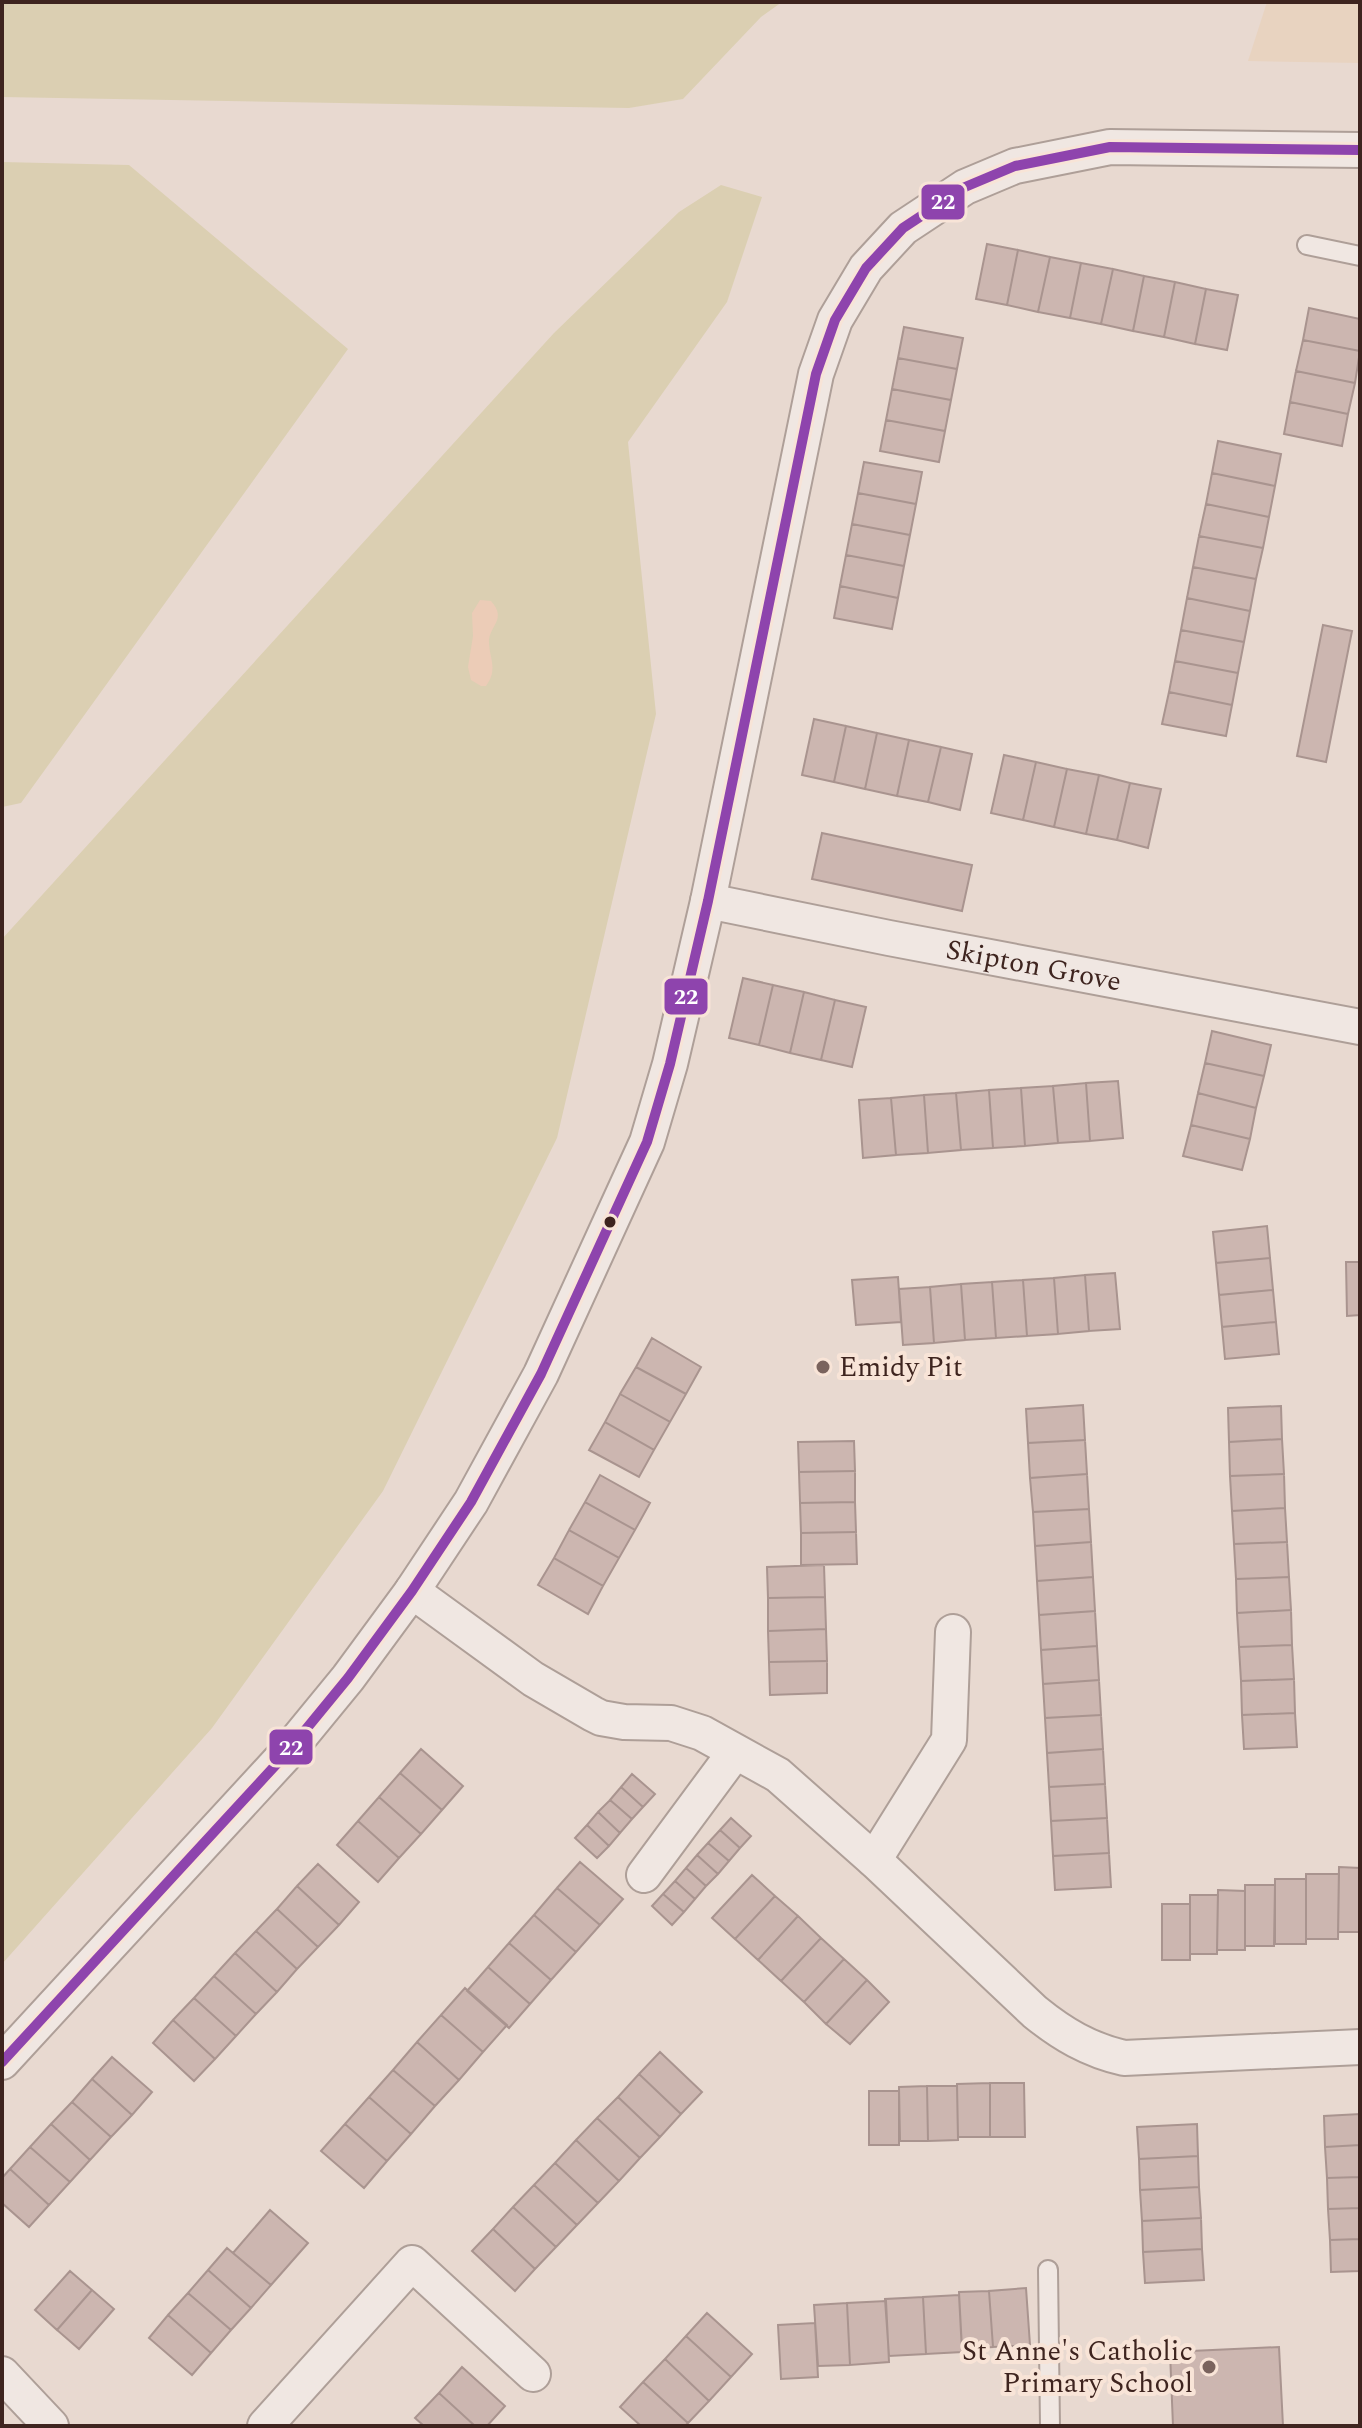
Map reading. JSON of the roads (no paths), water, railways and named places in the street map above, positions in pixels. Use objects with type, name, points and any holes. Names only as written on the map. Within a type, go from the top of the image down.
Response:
[{"type":"street","points":[[2,2062],[284,1756],[348,1678],[412,1591],[471,1502],[541,1374],[647,1142],[670,1064],[708,901],[816,374],[835,320],[866,268],[903,228],[965,187],[1015,166],[1110,147],[1360,150]]},
{"type":"street","name":"Skipton Grove","points":[[708,901],[1360,1027]]},
{"type":"street","points":[[412,1591],[533,1679],[601,1718],[671,1723],[702,1733],[778,1775],[874,1860],[1035,2012],[1059,2032],[1088,2047],[1124,2058],[1360,2047]]},
{"type":"street","points":[[874,1860],[949,1740],[953,1632]]},
{"type":"street","points":[[644,1875],[735,1752]]},
{"type":"street","points":[[265,2426],[412,2263],[533,2374]]},
{"type":"street","points":[[2,2374],[51,2426]]},
{"type":"lane","points":[[1307,245],[1360,256]]},
{"type":"lane","points":[[1048,2270],[1050,2426]]},
{"type":"place","name":"Emidy Pit","points":[[823,1367]]},
{"type":"place","name":"St Anne's Catholic Primary School","points":[[1209,2367]]}]
